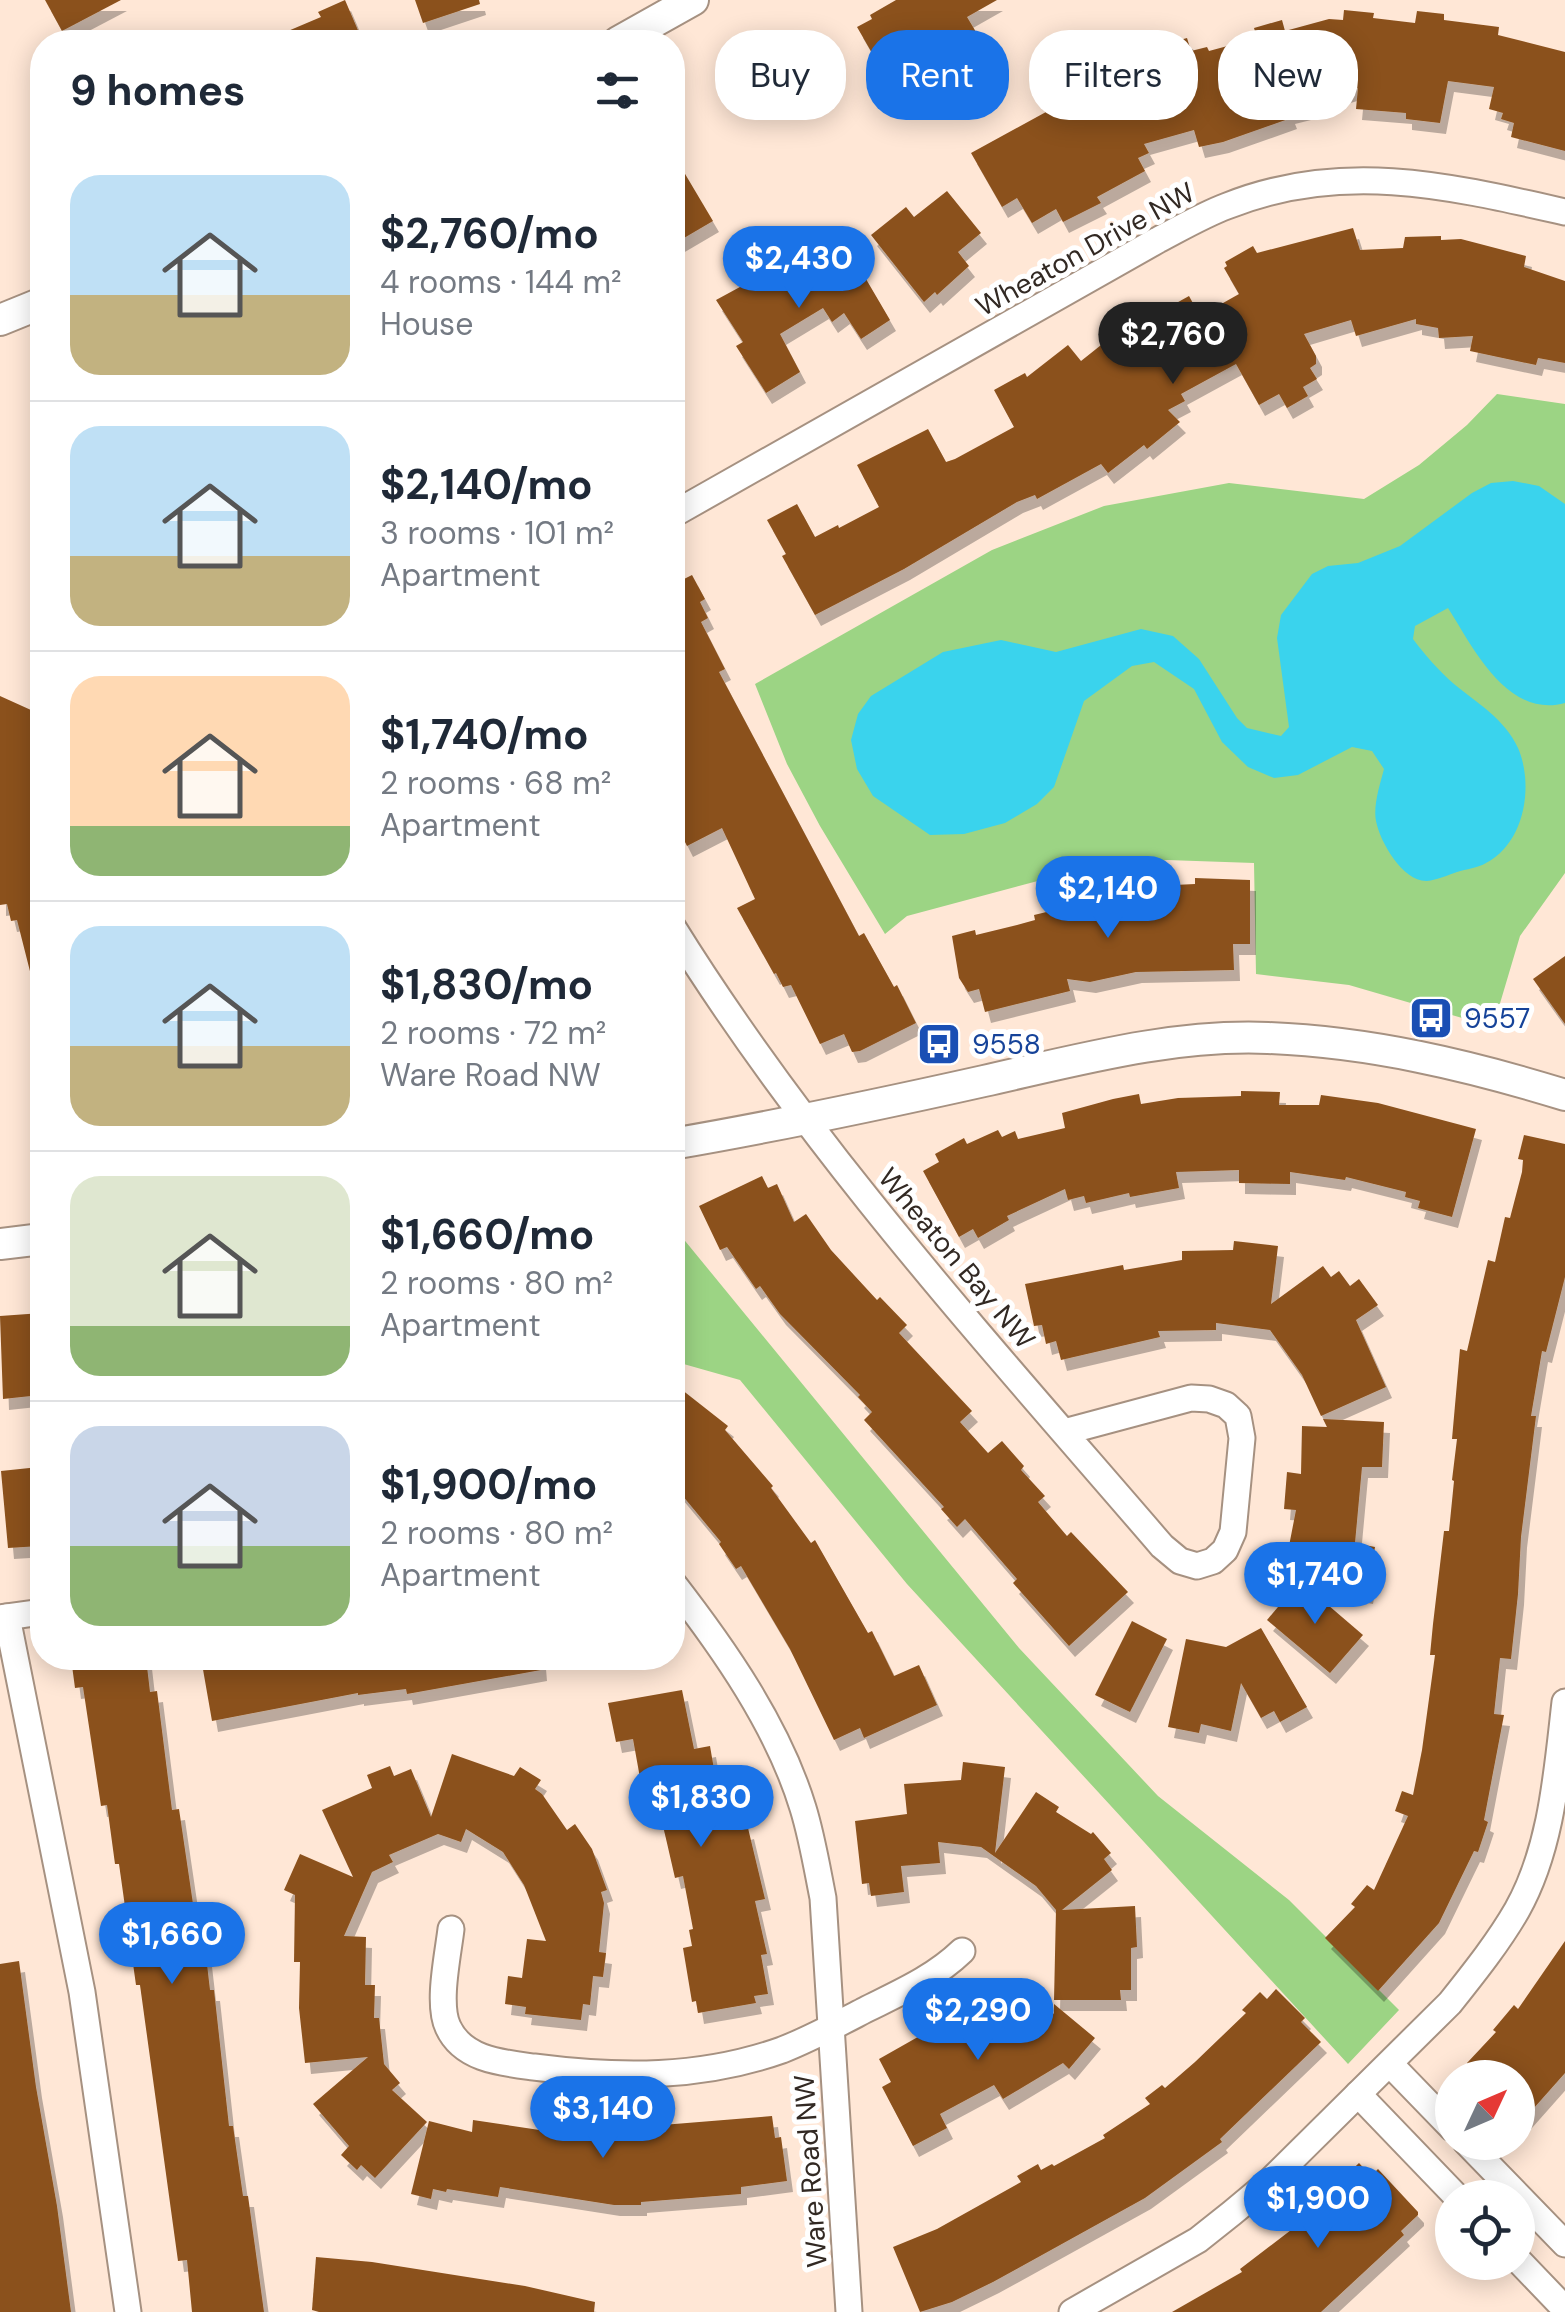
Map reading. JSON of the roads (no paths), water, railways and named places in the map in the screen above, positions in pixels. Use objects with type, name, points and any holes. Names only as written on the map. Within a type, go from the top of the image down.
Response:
[{"type":"street","points":[[639,30],[693,0]]},
{"type":"street","name":"Wheaton Drive NW","points":[[685,508],[1158,240],[1226,206],[1298,186],[1372,179],[1419,182],[1565,212]]},
{"type":"street","points":[[0,320],[30,308]]},
{"type":"street","points":[[685,945],[807,1120]]},
{"type":"street","points":[[685,1142],[807,1120],[1104,1054],[1203,1040],[1267,1038],[1342,1043],[1482,1069],[1565,1095]]},
{"type":"street","name":"Wheaton Bay NW","points":[[807,1120],[898,1238],[1064,1432],[1162,1546],[1180,1561],[1198,1566],[1226,1550],[1233,1532],[1242,1438],[1238,1416],[1226,1405],[1208,1399],[1174,1401],[1064,1432]]},
{"type":"street","points":[[0,1244],[30,1240]]},
{"type":"street","name":"Ware Road NW","points":[[685,1600],[762,1715],[788,1766],[803,1808],[822,1898],[849,2312]]},
{"type":"street","points":[[30,1614],[4,1617],[82,1992],[128,2312]]},
{"type":"street","points":[[1072,2312],[1198,2240],[1267,2184],[1450,2004],[1518,1908],[1542,1846],[1556,1779],[1565,1702]]},
{"type":"street","points":[[451,1929],[444,1992],[447,2026],[460,2044],[495,2062],[583,2074],[684,2074],[757,2058],[924,1981],[962,1951]]},
{"type":"street","points":[[1390,2064],[1435,2110]]},
{"type":"street","points":[[1358,2094],[1441,2180]]},
{"type":"street","points":[[1483,2160],[1565,2244]]},
{"type":"street","points":[[1535,2278],[1565,2309]]},
{"type":"water","points":[[1513,481],[1539,486],[1565,504],[1565,703],[1544,705],[1509,690],[1481,659],[1448,608],[1415,626],[1413,639],[1454,684],[1506,728],[1523,763],[1525,795],[1517,828],[1499,854],[1483,865],[1427,881],[1409,875],[1394,859],[1378,830],[1375,809],[1384,769],[1372,751],[1352,747],[1298,775],[1274,778],[1248,767],[1222,742],[1194,689],[1154,662],[1132,666],[1084,701],[1054,787],[1037,804],[1005,823],[964,834],[930,835],[873,796],[857,769],[851,740],[858,714],[871,696],[943,652],[1001,640],[1056,652],[1141,629],[1173,636],[1199,659],[1247,728],[1281,736],[1289,727],[1277,638],[1281,615],[1312,574],[1328,566],[1358,563],[1400,546],[1472,493],[1491,483]]},
{"type":"place","name":"9557","points":[[1431,1018]]},
{"type":"place","name":"9558","points":[[939,1044]]}]
